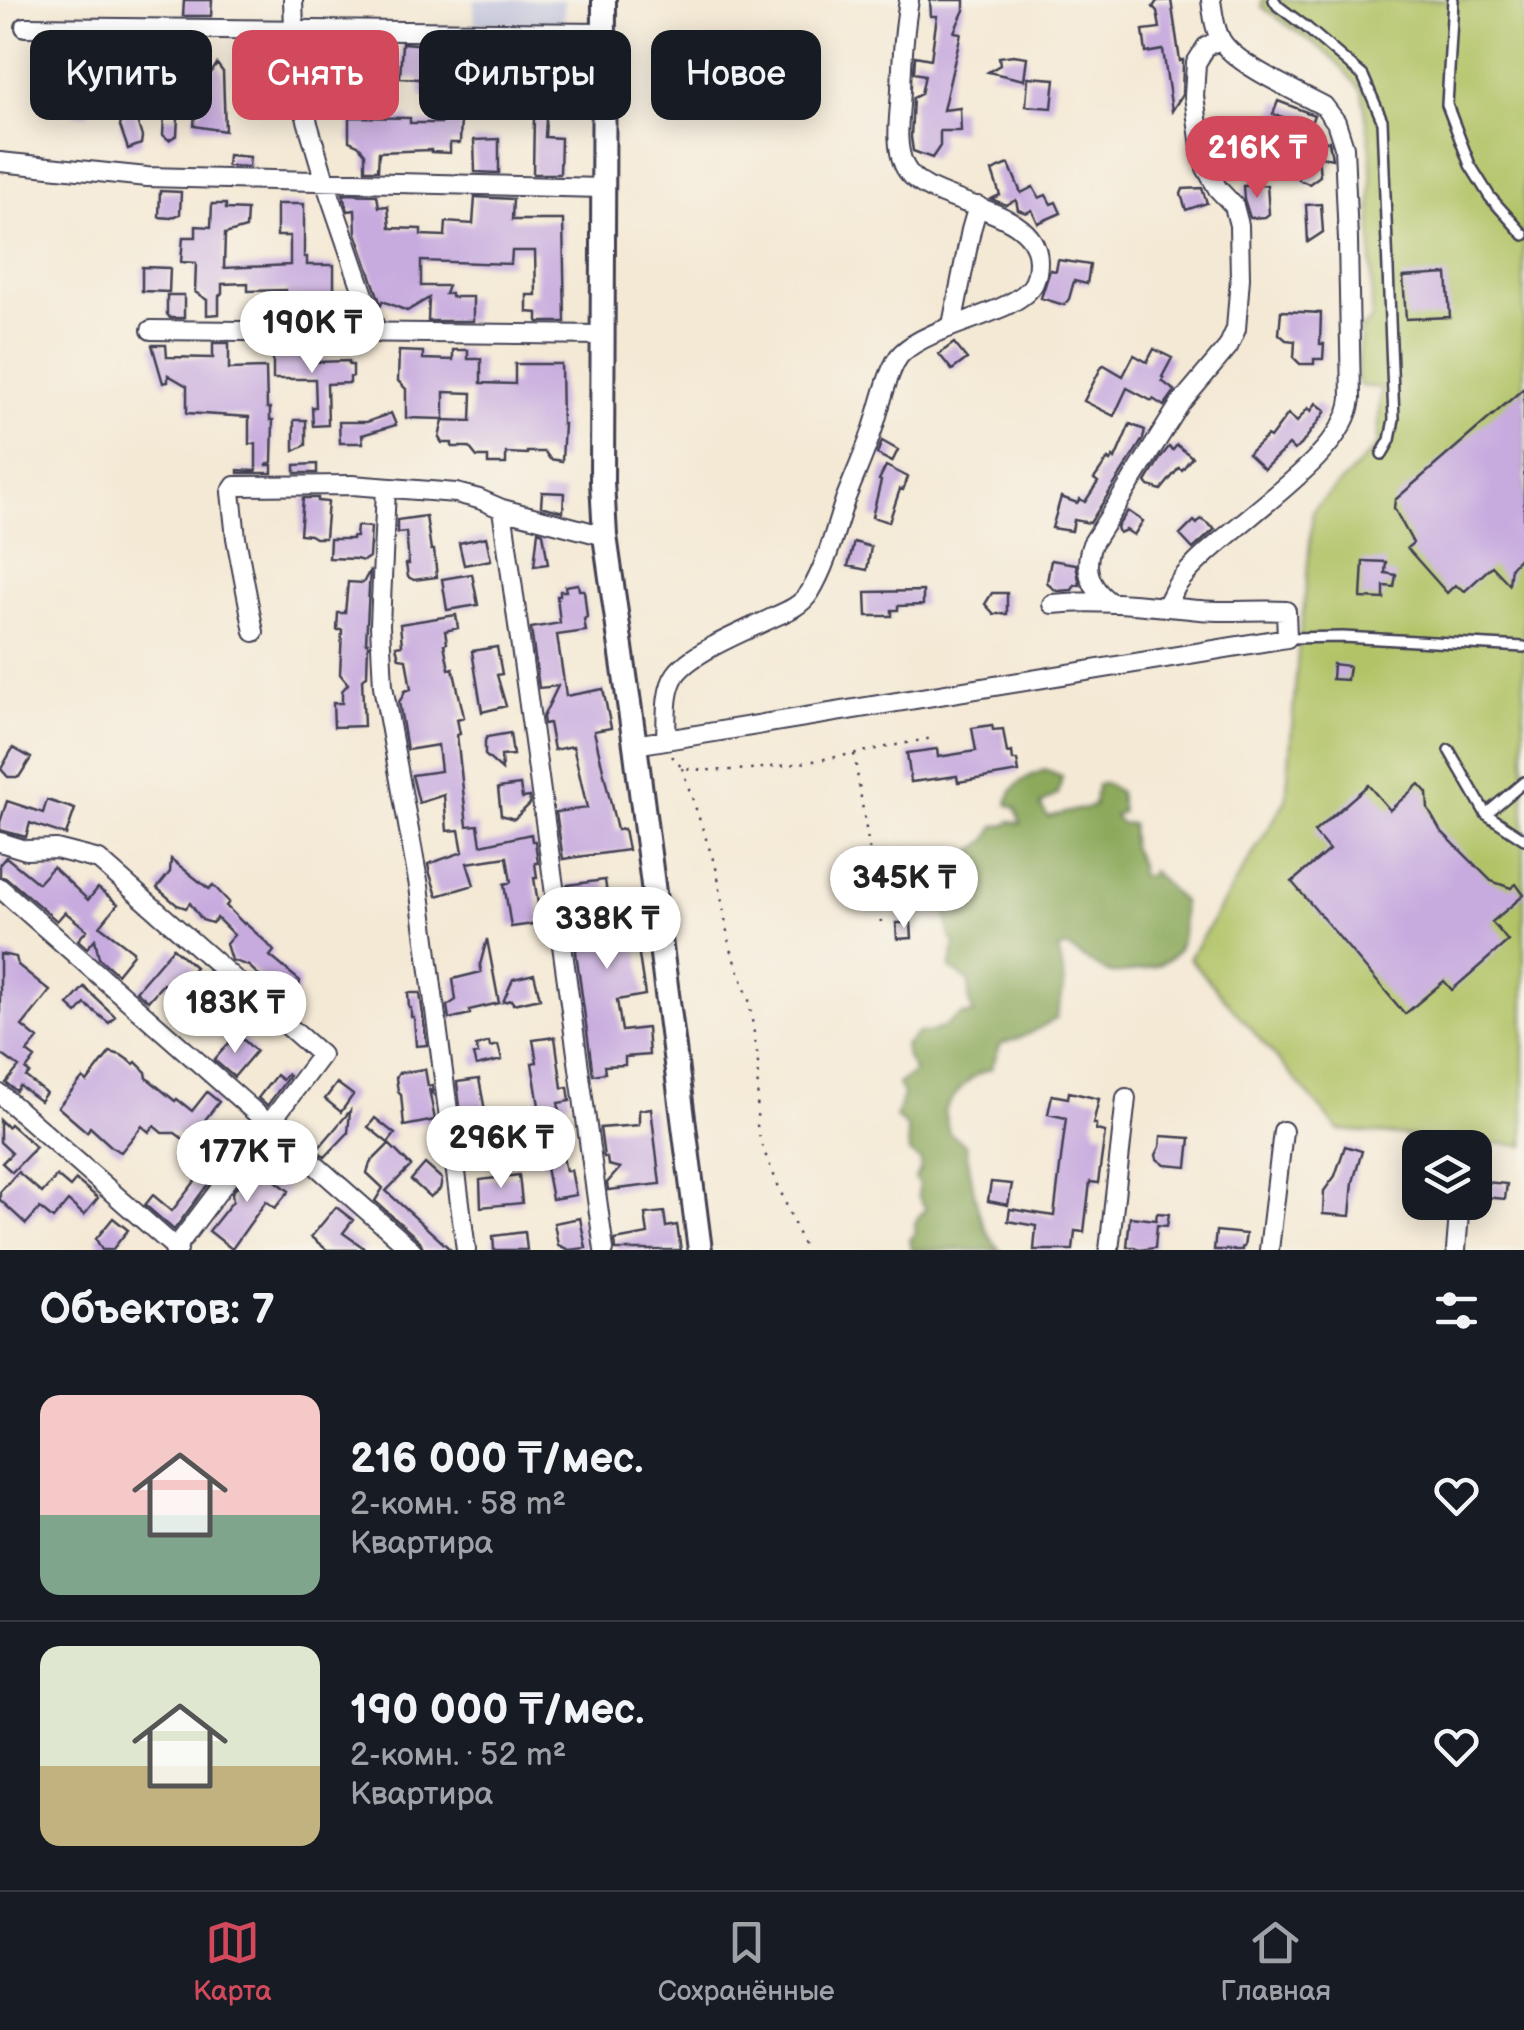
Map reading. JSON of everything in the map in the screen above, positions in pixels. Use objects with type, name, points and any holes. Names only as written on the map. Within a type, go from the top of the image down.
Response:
[{"type":"main road","points":[[604,0],[604,30]]},
{"type":"main road","points":[[603,120],[605,536],[700,1250]]},
{"type":"street","points":[[293,0],[296,83],[377,332]]},
{"type":"street","points":[[666,740],[668,699],[675,675],[697,656],[797,606],[810,592],[868,447],[899,355],[917,341],[992,312],[1026,293],[1034,282],[1038,253],[1019,226],[911,177],[900,153],[901,55],[909,0]]},
{"type":"street","points":[[1166,606],[1178,584],[1196,564],[1321,453],[1350,412],[1347,189],[1340,130],[1324,106],[1236,56],[1220,38],[1212,0]]},
{"type":"street","points":[[24,27],[419,30]]},
{"type":"street","points":[[1111,603],[1090,580],[1088,558],[1092,544],[1180,404],[1228,346],[1236,328],[1239,226],[1234,206],[1206,168],[1194,96],[1196,64],[1206,48],[1220,38]]},
{"type":"street","points":[[0,162],[146,177],[603,188]]},
{"type":"street","points":[[952,325],[978,206]]},
{"type":"street","points":[[151,330],[602,335]]},
{"type":"street","points":[[254,632],[236,538],[232,488],[236,486],[335,485],[456,493],[605,536]]},
{"type":"street","points":[[386,488],[380,625],[383,686],[419,886],[466,1250]]},
{"type":"street","points":[[502,509],[604,1250]]},
{"type":"street","points":[[635,745],[1287,638],[1286,611],[1204,611],[1087,601],[1052,604]]},
{"type":"street","points":[[0,842],[26,850],[56,849],[99,860],[321,1056],[176,1249],[0,1094]]},
{"type":"street","points":[[0,888],[412,1250]]},
{"type":"street","points":[[1108,1250],[1126,1098]]},
{"type":"street","points":[[1269,1250],[1284,1131]]},
{"type":"street","points":[[1456,1250],[1458,1220]]},
{"type":"lane","points":[[1274,0],[1363,76],[1382,120],[1394,419],[1390,440],[1382,454]]},
{"type":"lane","points":[[1453,0],[1447,105],[1470,164],[1490,197],[1524,235]]},
{"type":"lane","points":[[1287,638],[1344,637],[1524,647]]},
{"type":"lane","points":[[1449,750],[1486,814],[1524,840]]},
{"type":"lane","points":[[1486,814],[1524,782]]},
{"type":"path","points":[[682,768],[709,772],[799,763],[933,738]]},
{"type":"path","points":[[666,740],[672,757],[682,768],[716,871],[728,943],[749,1000],[758,1060],[761,1144],[805,1250]]},
{"type":"path","points":[[853,752],[881,922]]},
{"type":"shaded area","points":[[474,0],[564,0],[564,25],[475,24]]},
{"type":"green space","points":[[1262,0],[1524,0],[1524,1146],[1492,1143],[1492,1130],[1402,1130],[1402,1135],[1339,1130],[1189,958],[1286,800],[1313,510],[1377,446],[1381,388],[1360,386],[1357,378],[1361,329],[1372,319],[1371,151],[1362,91],[1330,55],[1262,7]]},
{"type":"green space","points":[[1045,770],[1062,777],[1058,794],[1040,805],[1048,817],[1094,806],[1097,785],[1105,783],[1119,792],[1122,812],[1114,816],[1120,823],[1132,824],[1131,846],[1140,865],[1140,876],[1149,876],[1152,871],[1182,901],[1181,939],[1173,956],[1165,962],[1123,973],[1103,970],[1067,947],[1058,950],[1064,984],[1056,1019],[1001,1044],[991,1069],[970,1080],[944,1111],[949,1133],[965,1144],[979,1214],[1000,1250],[912,1250],[910,1240],[915,1222],[926,1209],[918,1196],[915,1178],[921,1161],[909,1152],[907,1127],[896,1118],[903,1095],[898,1084],[915,1072],[905,1045],[918,1033],[944,1027],[960,1015],[974,1014],[969,1003],[969,981],[950,969],[955,943],[950,937],[945,907],[949,886],[970,853],[987,840],[995,826],[1011,821],[1021,824],[1016,808],[1007,804],[1009,797],[1021,782]]},
{"type":"building","points":[[184,0],[212,0],[211,16],[183,16]]},
{"type":"building","points":[[930,0],[964,0],[954,32],[961,33],[943,110],[960,108],[961,131],[940,131],[940,146],[932,158],[913,151],[911,137],[913,98],[921,94],[925,75],[914,73],[915,56],[931,59],[937,16],[931,16]]},
{"type":"building","points":[[1171,0],[1180,61],[1183,60],[1182,95],[1172,111],[1163,50],[1146,53],[1143,30],[1160,28],[1153,7],[1157,1]]},
{"type":"building","points":[[402,43],[419,44],[419,79],[400,78]]},
{"type":"building","points":[[999,57],[1027,57],[1024,80],[988,72],[1000,65]]},
{"type":"building","points":[[217,64],[223,72],[225,131],[194,126],[194,120],[212,120],[212,72]]},
{"type":"building","points":[[1028,77],[1055,79],[1052,108],[1026,106]]},
{"type":"building","points":[[1278,101],[1314,115],[1310,126],[1273,114]]},
{"type":"building","points":[[410,118],[410,123],[461,120],[460,143],[450,143],[450,153],[379,152],[378,170],[365,170],[365,153],[349,141],[349,120]]},
{"type":"building","points":[[122,120],[137,120],[141,144],[128,149],[120,126]]},
{"type":"building","points":[[164,120],[178,120],[177,135],[169,140],[163,135]]},
{"type":"building","points":[[534,120],[546,120],[545,137],[561,138],[560,174],[533,174]]},
{"type":"building","points":[[1266,127],[1267,157],[1225,177],[1219,163],[1232,160],[1232,147],[1241,147],[1240,128]]},
{"type":"building","points":[[499,139],[499,173],[475,172],[474,140]]},
{"type":"building","points":[[1329,141],[1332,159],[1318,156],[1320,176],[1309,184],[1299,180],[1298,152],[1285,148]]},
{"type":"building","points":[[228,155],[250,157],[249,167],[227,166]]},
{"type":"building","points":[[1009,164],[1021,193],[1033,187],[1039,198],[1046,195],[1051,204],[1056,202],[1061,213],[1038,223],[1032,210],[1018,210],[1016,200],[1006,205],[991,199],[1000,195],[992,171]]},
{"type":"building","points":[[1267,185],[1269,214],[1250,218],[1243,186]]},
{"type":"building","points":[[1202,188],[1207,203],[1186,210],[1183,189]]},
{"type":"building","points":[[160,191],[181,192],[180,214],[159,217]]},
{"type":"building","points":[[343,194],[377,195],[379,207],[388,206],[390,228],[421,229],[421,235],[445,236],[446,222],[473,224],[475,197],[513,199],[512,220],[563,220],[565,322],[538,322],[538,313],[527,312],[527,295],[536,295],[535,251],[512,251],[511,264],[421,261],[421,286],[448,286],[445,294],[451,297],[473,297],[473,321],[428,321],[429,298],[407,311],[383,301],[381,305],[356,233],[355,210],[348,211]]},
{"type":"building","points":[[212,204],[247,210],[246,228],[225,234],[224,268],[290,265],[290,236],[277,236],[277,204],[304,204],[304,257],[307,265],[334,265],[334,294],[343,293],[347,320],[325,319],[323,300],[297,300],[298,319],[286,319],[286,290],[248,291],[248,283],[222,284],[219,314],[207,315],[207,300],[195,292],[196,263],[181,262],[183,237],[196,237],[196,226],[211,227]]},
{"type":"building","points":[[1321,204],[1323,232],[1308,242],[1306,205]]},
{"type":"building","points":[[1058,260],[1090,265],[1087,284],[1074,281],[1064,305],[1041,298],[1050,270],[1056,271]]},
{"type":"building","points":[[142,267],[170,268],[169,292],[142,291]]},
{"type":"building","points":[[1447,274],[1450,317],[1406,319],[1403,277]]},
{"type":"building","points":[[167,295],[184,295],[184,318],[170,318],[167,314]]},
{"type":"building","points":[[1281,311],[1321,313],[1323,359],[1300,364],[1294,358],[1295,341],[1279,334]]},
{"type":"building","points":[[213,343],[229,343],[229,369],[266,368],[267,408],[273,420],[272,462],[266,465],[272,465],[272,473],[238,473],[256,471],[256,444],[249,444],[249,417],[187,413],[187,386],[168,375],[168,382],[163,383],[152,345],[166,345],[167,357],[213,358]]},
{"type":"building","points":[[954,343],[967,359],[952,370],[939,354]]},
{"type":"building","points":[[1154,349],[1172,358],[1162,381],[1175,391],[1164,406],[1127,388],[1114,416],[1084,401],[1102,366],[1123,376],[1134,355],[1147,362]]},
{"type":"building","points":[[273,350],[314,350],[314,362],[349,361],[353,365],[350,383],[327,384],[328,425],[313,426],[315,379],[273,379]]},
{"type":"building","points":[[453,350],[468,350],[468,359],[481,359],[481,383],[515,384],[515,364],[561,364],[562,461],[550,459],[545,452],[527,452],[506,453],[506,464],[488,464],[488,457],[477,457],[469,447],[442,443],[439,438],[443,420],[471,421],[472,393],[444,392],[444,419],[406,418],[406,389],[398,381],[399,351],[423,352],[423,359],[453,360]]},
{"type":"building","points":[[1524,388],[1524,553],[1511,567],[1509,584],[1492,566],[1465,591],[1455,585],[1447,593],[1407,548],[1413,543],[1394,508],[1395,500]]},
{"type":"building","points":[[1316,403],[1326,411],[1301,445],[1294,450],[1289,445],[1264,469],[1248,454],[1267,436],[1270,438],[1288,414],[1297,422]]},
{"type":"building","points":[[391,413],[396,425],[362,435],[363,443],[340,443],[339,422],[367,422]]},
{"type":"building","points":[[294,420],[306,420],[306,445],[294,451]]},
{"type":"building","points":[[1130,424],[1145,430],[1143,439],[1090,523],[1074,520],[1072,531],[1052,528],[1061,497],[1085,502],[1098,482],[1094,479],[1108,459],[1115,459]]},
{"type":"building","points":[[882,441],[898,450],[892,462],[877,454]]},
{"type":"building","points":[[1177,445],[1192,457],[1161,490],[1149,486],[1146,482],[1161,457],[1169,447],[1173,450]]},
{"type":"building","points":[[317,464],[317,473],[295,473],[295,465]]},
{"type":"building","points":[[886,466],[908,477],[889,522],[872,517],[879,480]]},
{"type":"building","points":[[542,492],[564,493],[563,512],[541,506]]},
{"type":"building","points":[[303,498],[328,502],[325,538],[300,534]]},
{"type":"building","points":[[1128,511],[1143,521],[1134,535],[1126,530],[1119,533],[1117,527]]},
{"type":"building","points":[[426,516],[437,577],[414,580],[408,577],[406,532],[397,533],[397,520]]},
{"type":"building","points":[[1201,519],[1215,529],[1193,549],[1180,535]]},
{"type":"building","points":[[357,526],[371,527],[369,557],[363,561],[329,558],[330,539],[352,539],[356,537]]},
{"type":"building","points":[[538,531],[543,533],[548,564],[534,566]]},
{"type":"building","points":[[486,537],[491,560],[464,565],[459,543]]},
{"type":"building","points":[[854,542],[871,547],[867,570],[848,566]]},
{"type":"building","points":[[1051,560],[1076,564],[1080,586],[1057,591],[1050,586],[1047,582]]},
{"type":"building","points":[[1363,561],[1386,562],[1385,573],[1396,575],[1394,587],[1384,586],[1384,599],[1361,598]]},
{"type":"building","points":[[370,570],[367,676],[362,679],[364,726],[334,727],[333,703],[342,703],[342,691],[348,684],[340,674],[342,630],[337,630],[338,613],[345,613],[348,582],[363,583]]},
{"type":"building","points":[[472,574],[478,605],[447,610],[442,579]]},
{"type":"building","points":[[578,584],[579,590],[584,590],[586,631],[557,635],[566,696],[603,689],[611,728],[594,731],[617,830],[624,829],[628,850],[563,859],[556,812],[587,808],[573,746],[554,750],[549,723],[544,724],[543,717],[558,686],[539,688],[531,628],[560,623],[557,596],[566,591],[565,586]]},
{"type":"building","points":[[923,591],[923,605],[898,606],[898,610],[892,610],[892,616],[867,616],[866,592]]},
{"type":"building","points":[[992,593],[1007,593],[1007,614],[994,614],[985,604]]},
{"type":"building","points":[[456,615],[458,628],[445,631],[444,644],[464,717],[457,719],[457,735],[467,826],[478,825],[481,845],[531,834],[538,863],[534,878],[541,923],[511,927],[504,884],[511,882],[507,857],[467,863],[474,885],[437,896],[430,874],[428,864],[463,852],[459,830],[447,831],[444,795],[419,803],[412,775],[441,771],[438,745],[407,750],[399,702],[404,691],[411,689],[406,659],[399,658],[396,646],[402,645],[400,624]]},
{"type":"building","points":[[497,647],[502,674],[497,675],[506,706],[482,712],[472,651]]},
{"type":"building","points":[[1333,664],[1349,666],[1347,680],[1332,679]]},
{"type":"building","points":[[992,725],[993,730],[1003,729],[1007,753],[1012,752],[1019,772],[958,782],[957,776],[911,782],[907,753],[937,749],[938,757],[976,751],[972,728]]},
{"type":"building","points":[[510,733],[513,755],[501,756],[502,770],[485,755],[485,741],[487,737]]},
{"type":"building","points":[[13,748],[31,758],[19,777],[8,777],[1,769]]},
{"type":"building","points":[[1419,784],[1427,793],[1428,809],[1440,830],[1491,881],[1511,888],[1516,884],[1524,895],[1492,922],[1508,941],[1452,990],[1444,981],[1405,1014],[1292,882],[1329,850],[1314,832],[1368,785],[1390,810]]},
{"type":"building","points":[[520,785],[522,798],[529,797],[530,804],[514,819],[501,815],[498,788]]},
{"type":"building","points":[[47,800],[75,809],[66,835],[30,823],[26,837],[0,830],[7,801],[43,813]]},
{"type":"building","points":[[6,857],[38,883],[53,867],[88,900],[98,888],[118,904],[100,926],[133,951],[117,974],[99,958],[95,939],[87,948],[78,940],[87,930],[65,912],[57,921],[0,876],[0,864]]},
{"type":"building","points":[[171,859],[209,889],[213,885],[229,902],[226,906],[274,951],[270,956],[300,981],[291,1000],[285,1002],[261,983],[264,980],[249,966],[231,960],[226,944],[234,935],[217,918],[212,923],[202,920],[190,903],[186,908],[177,905],[157,888],[170,872]]},
{"type":"building","points":[[605,880],[608,902],[634,899],[645,995],[617,1000],[622,1031],[647,1028],[649,1055],[625,1057],[625,1065],[604,1066],[605,1073],[593,1075],[576,952],[577,930],[573,931],[567,885]]},
{"type":"building","points":[[896,923],[911,923],[912,938],[897,939]]},
{"type":"building","points":[[487,939],[499,1003],[449,1019],[447,1006],[456,1000],[453,979],[481,972]]},
{"type":"building","points":[[173,948],[195,967],[176,990],[163,984],[148,1001],[136,991]]},
{"type":"building","points":[[0,954],[16,957],[18,965],[50,991],[22,1026],[38,1039],[27,1052],[35,1058],[26,1077],[46,1093],[40,1101],[20,1086],[16,1091],[6,1083],[19,1067],[0,1053]]},
{"type":"building","points":[[534,974],[540,998],[513,1004],[512,1000],[503,1002],[513,979]]},
{"type":"building","points":[[84,987],[115,1016],[109,1023],[85,1004],[77,1013],[68,1005]]},
{"type":"building","points":[[408,993],[420,993],[427,1045],[416,1046]]},
{"type":"building","points":[[237,1034],[256,1051],[234,1077],[214,1060]]},
{"type":"building","points":[[555,1037],[562,1088],[568,1087],[570,1101],[558,1103],[566,1137],[559,1139],[576,1195],[552,1199],[530,1114],[540,1112],[532,1063],[537,1062],[533,1040]]},
{"type":"building","points":[[489,1042],[490,1047],[498,1045],[502,1060],[476,1066],[476,1046]]},
{"type":"building","points":[[110,1052],[136,1062],[147,1078],[192,1111],[207,1092],[219,1102],[197,1130],[221,1152],[216,1158],[219,1161],[205,1176],[183,1158],[193,1146],[175,1133],[162,1133],[154,1126],[149,1132],[142,1126],[121,1152],[90,1127],[87,1132],[58,1107],[83,1078],[87,1082]]},
{"type":"building","points":[[425,1069],[428,1086],[432,1085],[433,1094],[429,1089],[435,1120],[404,1126],[396,1078],[399,1073]]},
{"type":"building","points":[[287,1074],[267,1106],[258,1098],[276,1075],[282,1080]]},
{"type":"building","points":[[479,1079],[487,1121],[497,1119],[501,1134],[470,1142],[466,1126],[462,1125],[457,1082]]},
{"type":"building","points":[[337,1083],[353,1095],[341,1112],[325,1099]]},
{"type":"building","points":[[1069,1092],[1099,1099],[1093,1124],[1096,1130],[1105,1132],[1098,1183],[1090,1182],[1084,1232],[1075,1231],[1073,1250],[1034,1250],[1036,1226],[1008,1221],[1010,1209],[1054,1216],[1066,1118],[1048,1114],[1052,1095],[1068,1098]]},
{"type":"building","points":[[651,1108],[660,1184],[608,1190],[607,1183],[620,1168],[608,1165],[604,1157],[600,1128],[639,1125],[639,1110]]},
{"type":"building","points":[[350,1111],[348,1133],[325,1157],[317,1150]]},
{"type":"building","points":[[375,1118],[395,1134],[388,1143],[368,1127]]},
{"type":"building","points":[[0,1120],[36,1147],[12,1172],[2,1163],[12,1153],[0,1142]]},
{"type":"building","points":[[1161,1136],[1190,1138],[1187,1167],[1165,1165],[1157,1159]]},
{"type":"building","points":[[389,1144],[411,1166],[386,1191],[451,1250],[424,1250],[420,1241],[375,1201],[383,1188],[367,1173],[370,1163]]},
{"type":"building","points":[[1345,1146],[1362,1151],[1353,1182],[1350,1216],[1323,1214],[1324,1191],[1335,1176]]},
{"type":"building","points":[[254,1164],[289,1191],[275,1208],[266,1201],[232,1249],[209,1231],[233,1201],[232,1193]]},
{"type":"building","points":[[425,1164],[442,1179],[440,1189],[430,1197],[411,1180]]},
{"type":"building","points":[[18,1172],[42,1193],[57,1176],[70,1187],[76,1180],[98,1198],[84,1215],[68,1201],[53,1219],[40,1208],[26,1224],[0,1200],[0,1192]]},
{"type":"building","points":[[519,1175],[522,1203],[481,1207],[480,1180]]},
{"type":"building","points":[[199,1176],[208,1184],[174,1230],[145,1205],[153,1195],[172,1211]]},
{"type":"building","points":[[991,1182],[1012,1184],[1008,1205],[988,1201]]},
{"type":"building","points":[[1492,1183],[1507,1184],[1505,1199],[1492,1198]]},
{"type":"building","points":[[336,1207],[353,1220],[343,1233],[367,1250],[327,1250],[311,1237]]},
{"type":"building","points":[[664,1212],[666,1227],[677,1225],[681,1250],[616,1250],[615,1240],[648,1234],[645,1214]]},
{"type":"building","points":[[1157,1213],[1169,1214],[1167,1226],[1157,1225],[1155,1248],[1127,1247],[1130,1217],[1156,1220]]},
{"type":"building","points":[[113,1218],[128,1230],[112,1250],[102,1250],[96,1239]]},
{"type":"building","points":[[580,1218],[586,1248],[569,1250],[558,1245],[554,1223]]},
{"type":"building","points":[[1216,1231],[1246,1234],[1244,1247],[1214,1250]]},
{"type":"building","points":[[525,1232],[527,1250],[494,1250],[493,1236]]}]
